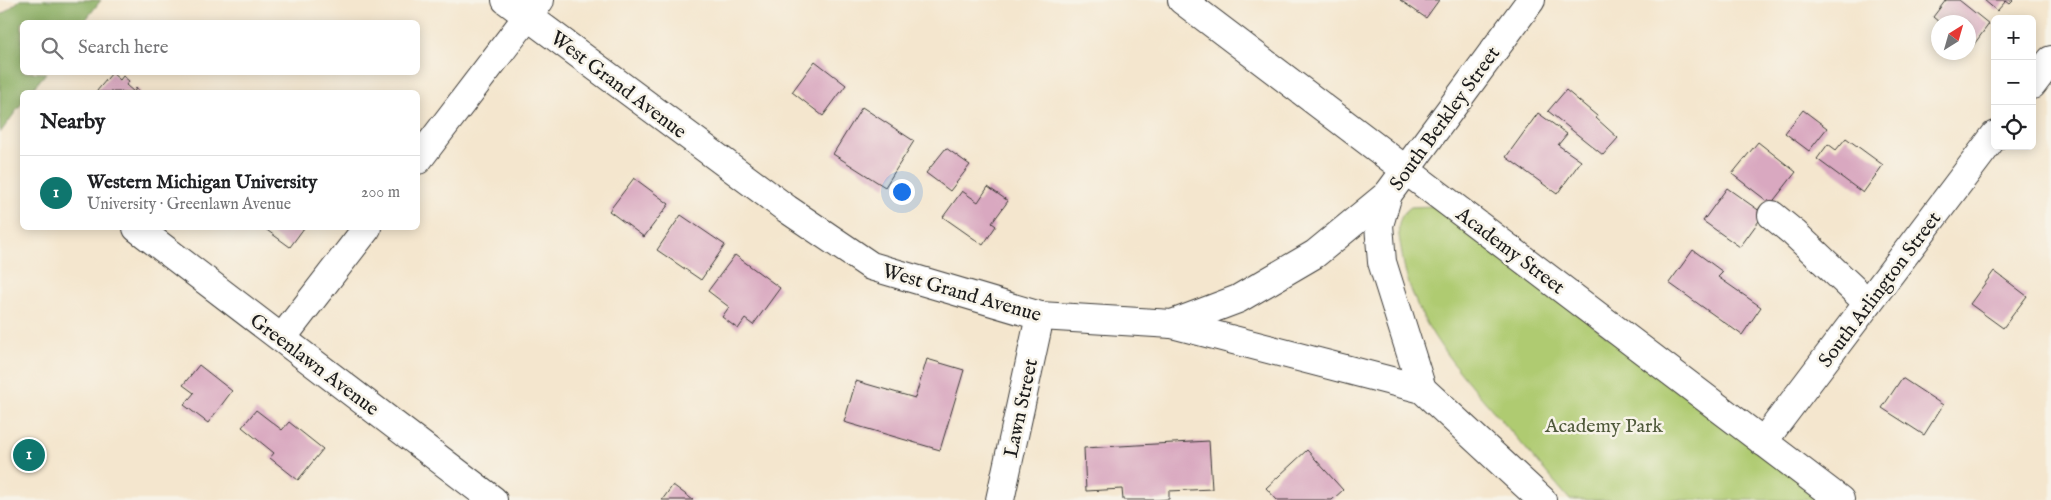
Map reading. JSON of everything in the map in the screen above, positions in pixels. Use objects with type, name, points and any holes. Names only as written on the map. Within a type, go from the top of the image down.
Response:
[{"type":"street","name":"Academy Street","points":[[1182,0],[1840,500]]},
{"type":"street","name":"South Berkley Street","points":[[1422,389],[1382,262],[1379,225],[1388,194],[1531,0]]},
{"type":"street","points":[[420,157],[524,5]]},
{"type":"street","name":"West Grand Avenue","points":[[524,5],[787,209],[871,266],[1040,316],[1172,324],[1422,389],[1542,500]]},
{"type":"street","points":[[2036,80],[2051,60]]},
{"type":"street","name":"South Arlington Street","points":[[1763,442],[1991,140]]},
{"type":"street","points":[[1172,324],[1238,299],[1315,254],[1388,194]]},
{"type":"street","points":[[1772,215],[1794,233],[1868,303]]},
{"type":"street","name":"Greenlawn Avenue","points":[[140,230],[493,500]]},
{"type":"street","points":[[282,338],[365,230]]},
{"type":"street","name":"Lawn Street","points":[[1000,500],[1040,316]]},
{"type":"green space","points":[[20,0],[101,0],[86,20],[20,20],[20,75],[44,75],[32,90],[20,90],[20,106],[0,133],[0,16]]},
{"type":"green space","name":"Academy Park","points":[[1434,206],[1825,500],[1570,500],[1463,376],[1448,357],[1423,317],[1413,295],[1406,272],[1399,236],[1399,225],[1402,216],[1411,207]]},
{"type":"building","points":[[1400,0],[1439,0],[1426,18]]},
{"type":"building","points":[[1946,0],[1959,0],[1989,24],[1976,42],[1976,15],[1935,15]]},
{"type":"building","points":[[1984,0],[2014,0],[2010,4],[2006,1],[1997,11]]},
{"type":"building","points":[[815,61],[846,85],[823,116],[792,92]]},
{"type":"building","points":[[110,75],[114,75],[120,80],[123,76],[129,81],[126,85],[132,90],[98,90]]},
{"type":"building","points":[[1566,90],[1597,116],[1596,118],[1618,138],[1603,155],[1548,111]]},
{"type":"building","points":[[862,107],[914,141],[885,187],[833,154]]},
{"type":"building","points":[[1803,110],[1827,128],[1809,151],[1785,133]]},
{"type":"building","points":[[1538,113],[1567,134],[1558,145],[1581,161],[1557,194],[1506,157]]},
{"type":"building","points":[[1846,138],[1883,165],[1863,193],[1817,159],[1828,144],[1836,150]]},
{"type":"building","points":[[1758,142],[1796,172],[1771,204],[1732,174]]},
{"type":"building","points":[[946,148],[970,165],[950,191],[926,173]]},
{"type":"building","points":[[634,178],[669,204],[644,237],[609,211]]},
{"type":"building","points":[[988,187],[1008,201],[992,223],[996,226],[983,245],[943,217],[962,191],[978,202]]},
{"type":"building","points":[[1727,188],[1764,214],[1740,247],[1703,221]]},
{"type":"building","points":[[681,215],[725,245],[701,280],[657,250]]},
{"type":"building","points":[[267,230],[303,230],[290,247]]},
{"type":"building","points":[[1693,250],[1723,272],[1718,277],[1761,307],[1742,335],[1669,283]]},
{"type":"building","points":[[735,255],[780,288],[753,325],[745,319],[738,329],[722,317],[729,307],[708,291]]},
{"type":"building","points":[[1994,271],[2027,296],[2003,328],[1970,304]]},
{"type":"building","points":[[927,359],[964,370],[940,450],[844,422],[856,381],[915,398]]},
{"type":"building","points":[[199,365],[232,391],[208,423],[184,405],[194,393],[183,385]]},
{"type":"building","points":[[1902,378],[1943,405],[1924,435],[1882,408]]},
{"type":"building","points":[[256,410],[282,430],[289,422],[323,449],[298,480],[270,458],[274,453],[242,427]]},
{"type":"building","points":[[1209,441],[1212,489],[1169,491],[1169,499],[1158,500],[1123,500],[1122,489],[1086,491],[1084,448]]},
{"type":"building","points":[[1307,450],[1343,490],[1332,500],[1277,500],[1266,488]]},
{"type":"building","points":[[673,485],[693,500],[662,500]]},
{"type":"place","name":"Western Michigan University","points":[[29,455]]}]
